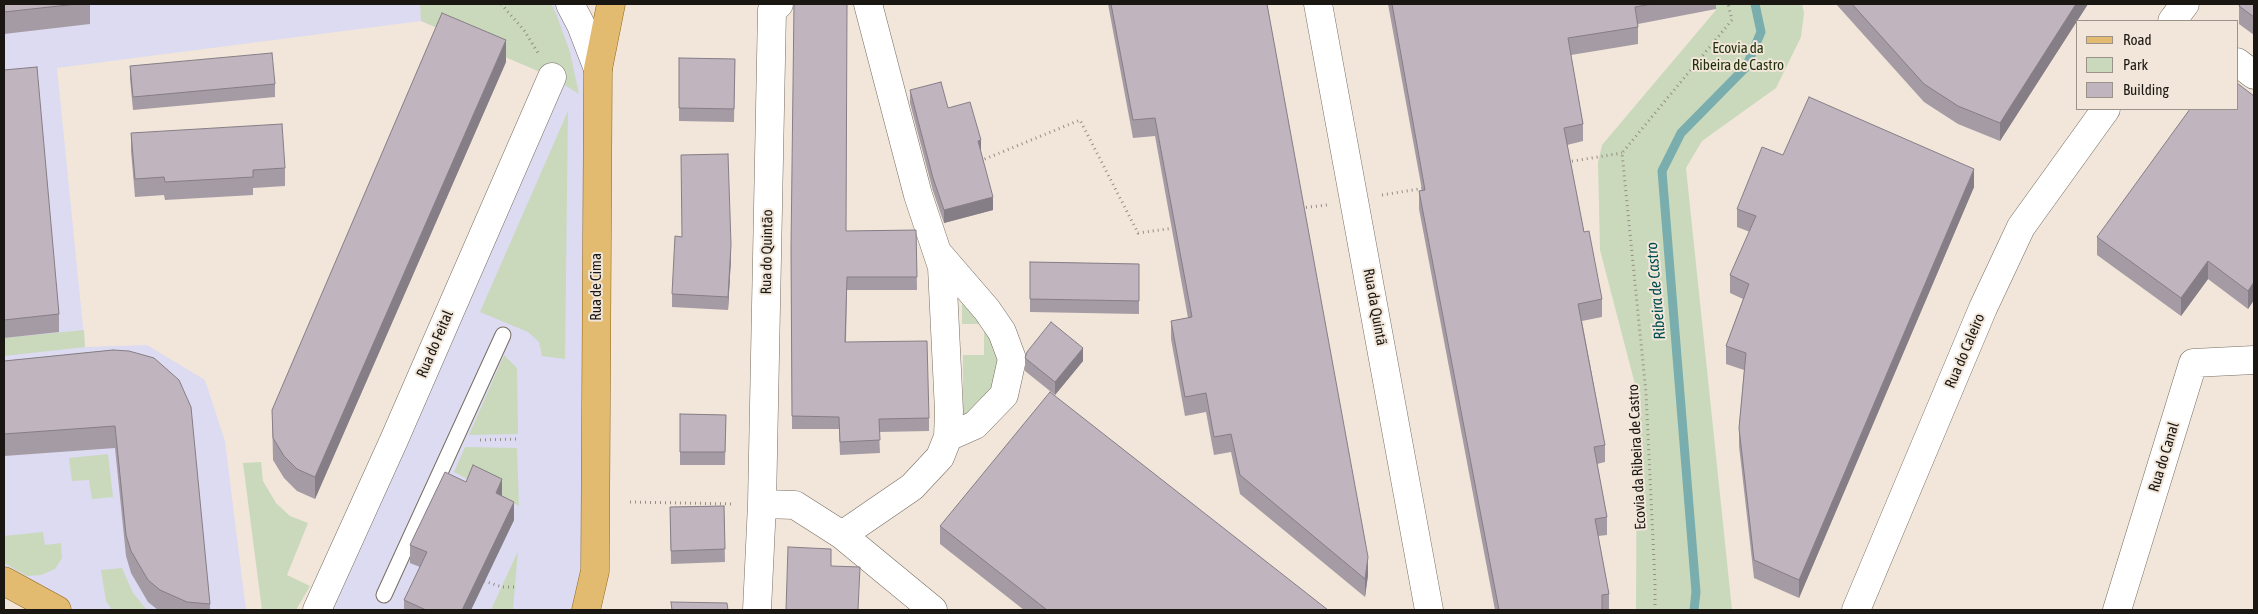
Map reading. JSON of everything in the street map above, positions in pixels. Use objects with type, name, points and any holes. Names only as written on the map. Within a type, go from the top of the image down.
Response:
[{"type":"main road","name":"Rua de Cima","points":[[586,610],[595,571],[598,69],[611,4]]},
{"type":"main road","name":"Rua de Cima","points":[[595,571],[607,610]]},
{"type":"main road","points":[[4,581],[57,610]]},
{"type":"street","points":[[570,4],[582,25],[598,69]]},
{"type":"street","name":"Rua do Quintão","points":[[757,610],[762,504],[772,10],[779,4]]},
{"type":"street","points":[[842,535],[912,487],[940,457],[948,437],[949,411],[942,267],[918,195],[868,4]]},
{"type":"street","name":"Rua da Quintã","points":[[1318,4],[1356,200],[1429,610]]},
{"type":"street","points":[[2238,63],[2254,75]]},
{"type":"street","name":"Rua do Feital","points":[[317,610],[552,77]]},
{"type":"street","name":"Rua do Caleiro","points":[[1856,610],[1983,308],[2021,227],[2105,110]]},
{"type":"street","points":[[937,252],[987,310],[1002,332],[1012,359],[1004,395],[975,425],[948,437]]},
{"type":"street","name":"Rua do Canal","points":[[2117,610],[2193,363],[2254,360]]},
{"type":"street","points":[[762,504],[795,505],[842,535],[933,610]]},
{"type":"lane","points":[[384,595],[503,335]]},
{"type":"path","points":[[501,4],[524,30],[552,77]]},
{"type":"path","points":[[1565,163],[1622,152],[1732,20],[1728,4]]},
{"type":"path","points":[[971,164],[1080,120],[1138,233],[1176,227]]},
{"type":"path","name":"Ecovia da Ribeira de Castro","points":[[1622,152],[1646,393],[1655,610]]},
{"type":"path","points":[[1299,209],[1432,187]]},
{"type":"path","points":[[476,440],[519,439]]},
{"type":"path","points":[[630,502],[762,504]]},
{"type":"path","points":[[484,581],[502,587],[517,586]]},
{"type":"shaded area","points":[[4,4],[570,4],[598,69],[586,610],[317,610],[552,77],[421,21],[57,68],[85,347],[147,345],[205,380],[225,441],[246,610],[57,610],[4,581]]},
{"type":"green space","points":[[420,4],[551,4],[570,52],[579,94],[552,77],[421,21]]},
{"type":"green space","name":"Ecovia da Ribeira de Castro","points":[[1714,4],[1802,4],[1804,13],[1801,37],[1776,88],[1702,141],[1686,168],[1732,610],[1636,610],[1637,392],[1600,250],[1598,163],[1602,145],[1716,10]]},
{"type":"green space","points":[[568,111],[565,359],[542,356],[539,342],[528,332],[480,312]]},
{"type":"green space","points":[[962,297],[990,330],[1001,356],[1001,380],[990,396],[972,414],[963,418],[963,355],[984,355],[984,324],[962,324]]},
{"type":"green space","points":[[84,330],[85,347],[4,356],[4,338]]},
{"type":"green space","points":[[504,355],[517,368],[518,434],[469,435]]},
{"type":"green space","points":[[465,447],[517,448],[519,506],[454,472]]},
{"type":"green space","points":[[108,454],[113,497],[92,499],[89,480],[72,481],[69,458]]},
{"type":"green space","points":[[261,462],[263,481],[276,503],[290,516],[308,523],[287,575],[310,586],[296,610],[262,610],[243,463]]},
{"type":"green space","points":[[43,532],[45,545],[61,543],[62,558],[55,569],[41,575],[27,576],[4,563],[4,536]]},
{"type":"green space","points":[[518,551],[513,610],[491,610]]},
{"type":"green space","points":[[122,568],[133,593],[147,610],[112,610],[106,601],[101,570]]},
{"type":"building","points":[[4,4],[77,4],[4,12]]},
{"type":"building","points":[[794,4],[847,4],[846,231],[916,230],[917,277],[847,277],[845,342],[927,341],[929,418],[879,419],[880,440],[840,442],[839,417],[792,416],[791,248]]},
{"type":"building","points":[[1111,4],[1267,4],[1368,557],[1365,579],[1240,475],[1231,434],[1214,437],[1206,393],[1185,397],[1171,321],[1192,317],[1155,118],[1133,120]]},
{"type":"building","points":[[1392,4],[1652,4],[1635,7],[1638,27],[1568,38],[1583,124],[1564,128],[1584,232],[1589,231],[1602,299],[1578,304],[1605,445],[1594,447],[1607,517],[1595,519],[1609,594],[1602,595],[1602,610],[1499,610],[1419,191],[1425,190]]},
{"type":"building","points":[[1852,4],[2076,4],[2000,123],[1958,106],[1924,84]]},
{"type":"building","points":[[2240,4],[2254,4],[2254,17],[2239,6]]},
{"type":"building","points":[[442,13],[506,40],[315,477],[297,469],[284,456],[273,438],[272,410]]},
{"type":"building","points":[[272,53],[275,84],[133,97],[130,66]]},
{"type":"building","points":[[679,58],[735,59],[734,109],[679,108]]},
{"type":"building","points":[[37,67],[59,314],[4,320],[4,70]]},
{"type":"building","points":[[941,82],[948,108],[970,102],[981,140],[978,141],[993,197],[944,210],[933,178],[910,90]]},
{"type":"building","points":[[2238,84],[2254,96],[2254,282],[2248,291],[2208,261],[2181,298],[2097,237],[2189,110],[2238,110]]},
{"type":"building","points":[[1809,97],[1974,169],[1799,580],[1754,560],[1739,428],[1746,353],[1726,346],[1749,284],[1730,275],[1756,216],[1737,209],[1762,147],[1783,155]]},
{"type":"building","points":[[282,124],[285,168],[253,170],[253,177],[165,182],[164,177],[135,179],[131,133]]},
{"type":"building","points":[[728,154],[731,245],[728,297],[672,294],[675,236],[682,237],[681,155]]},
{"type":"building","points":[[1030,262],[1139,264],[1139,301],[1030,299]]},
{"type":"building","points":[[1051,322],[1083,348],[1055,382],[1025,358],[1027,352]]},
{"type":"building","points":[[113,350],[129,351],[154,358],[179,380],[191,407],[210,604],[187,602],[160,590],[148,580],[131,551],[126,535],[115,426],[4,434],[4,361]]},
{"type":"building","points":[[1050,392],[1328,610],[1047,610],[940,526]]},
{"type":"building","points":[[680,414],[726,415],[725,452],[680,452]]},
{"type":"building","points":[[473,465],[502,479],[496,493],[514,502],[462,610],[426,610],[404,600],[427,552],[410,545],[445,472],[466,482]]},
{"type":"building","points":[[724,506],[725,549],[671,551],[670,507]]},
{"type":"building","points":[[788,547],[831,549],[831,566],[860,567],[858,610],[786,610]]},
{"type":"building","points":[[671,602],[727,603],[728,610],[672,610]]},
{"type":"waterway","name":"Ribeira de Castro","points":[[1694,610],[1696,592],[1662,171],[1681,133],[1746,67],[1761,32],[1755,4]]}]
